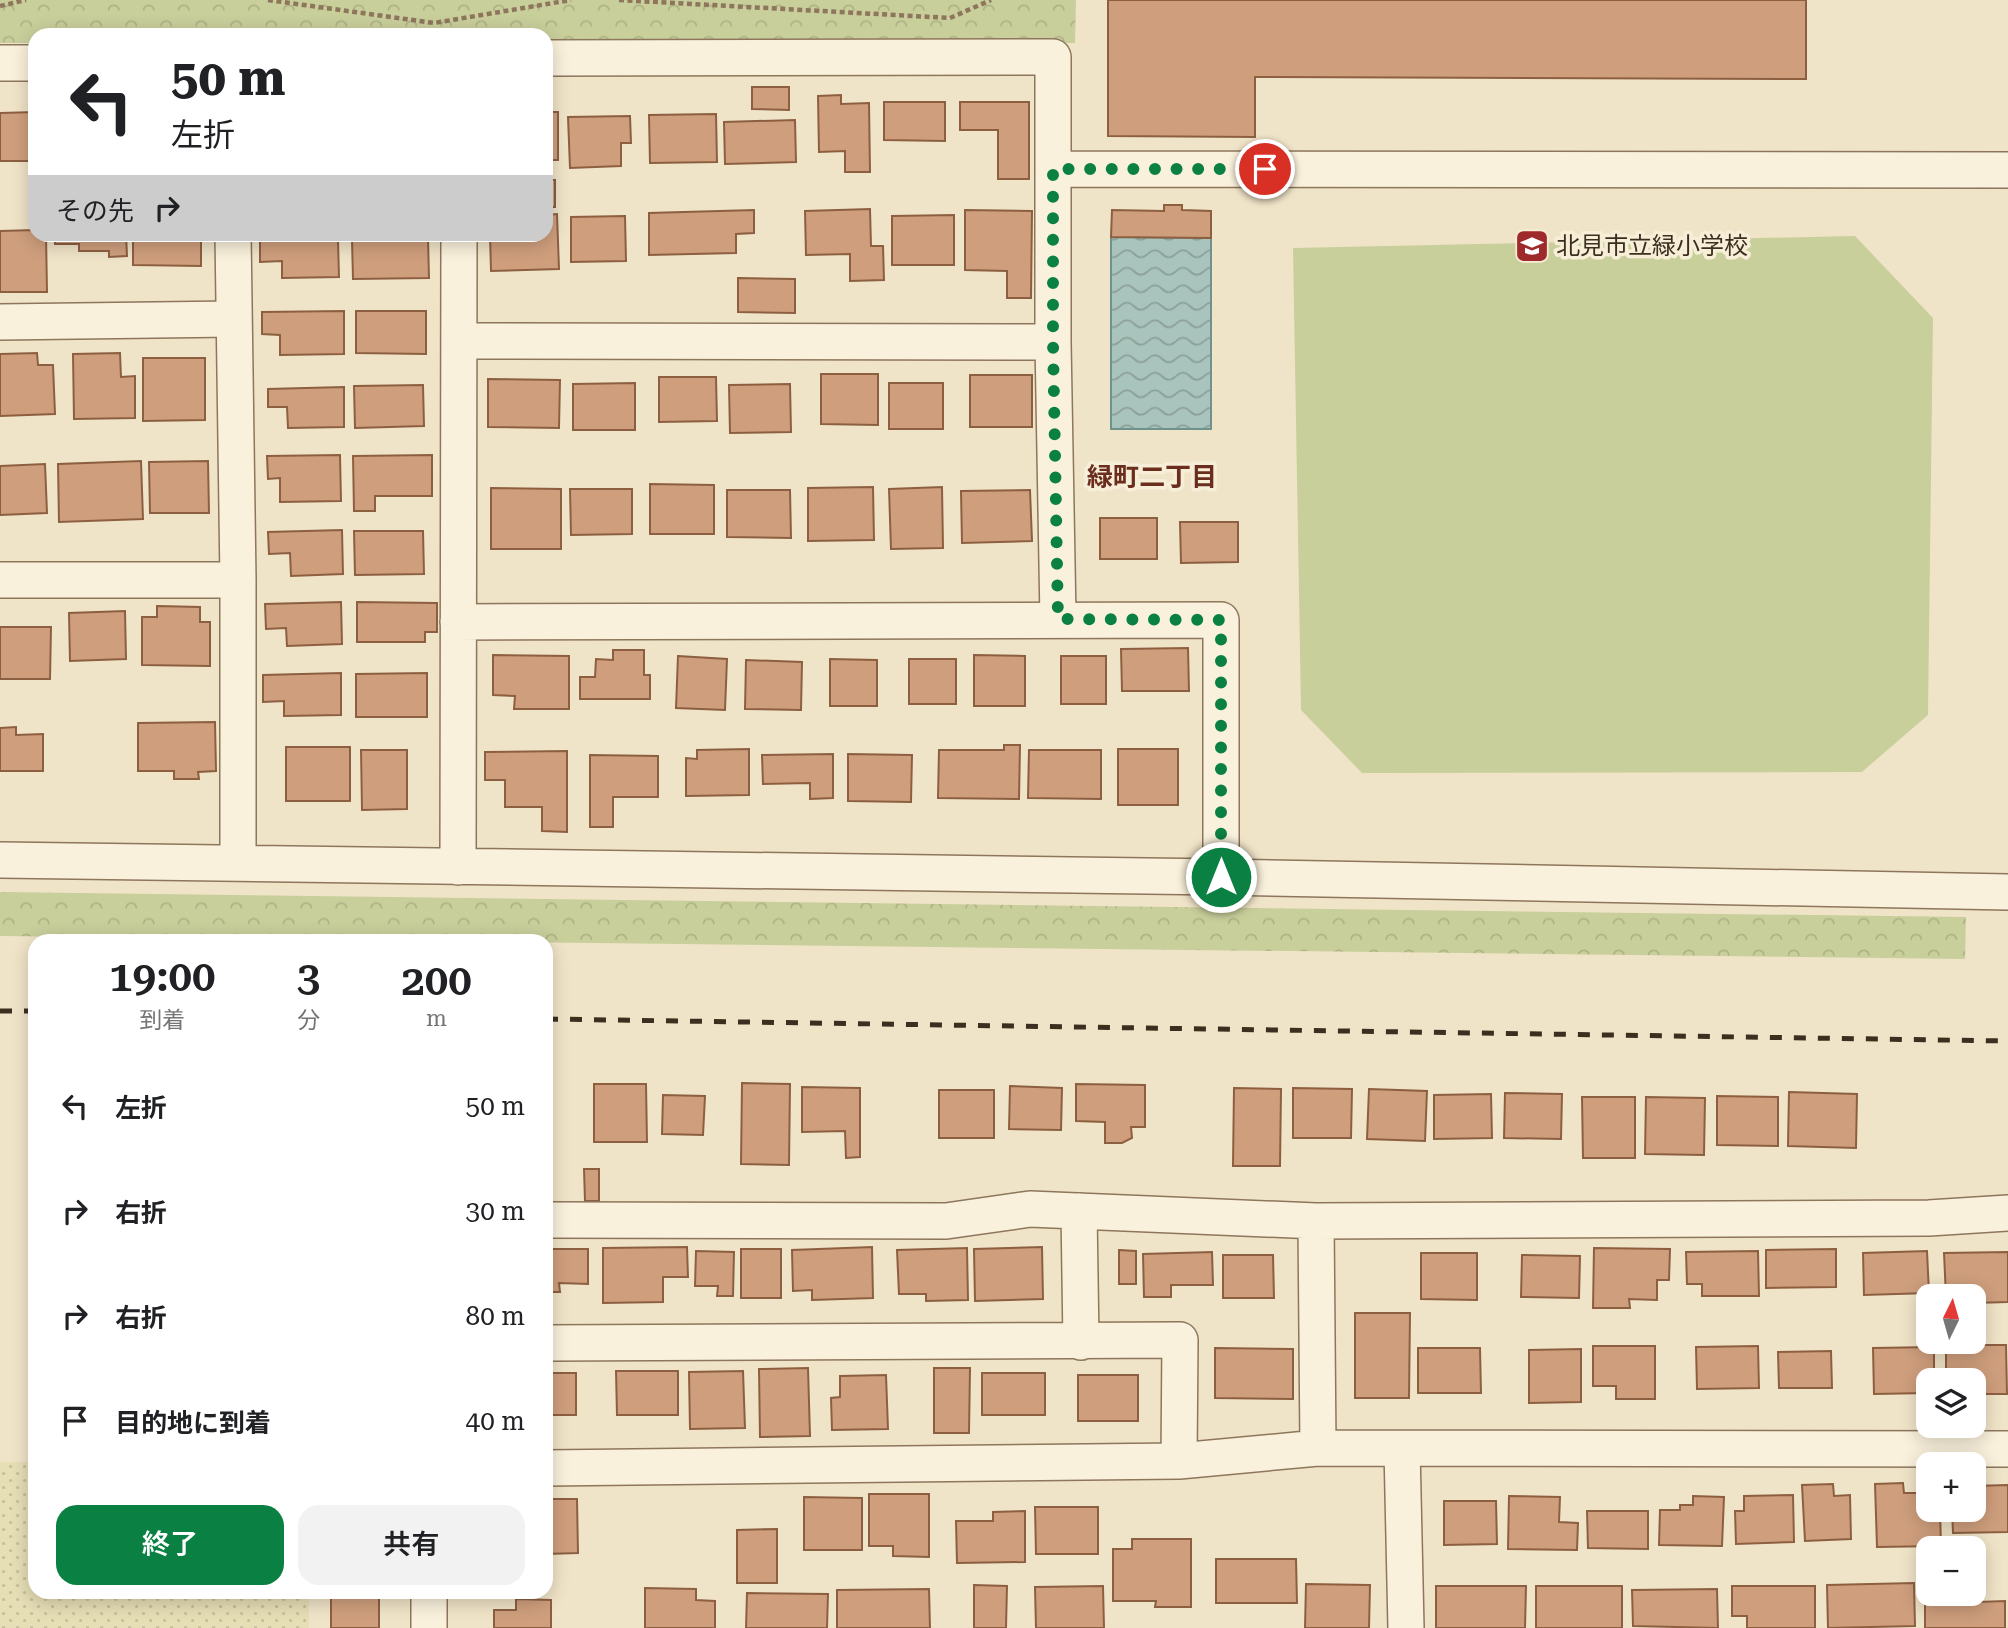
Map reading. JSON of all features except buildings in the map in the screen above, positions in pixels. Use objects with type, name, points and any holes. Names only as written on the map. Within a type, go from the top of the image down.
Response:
[{"type":"street","points":[[553,58],[1052,57],[1058,619]]},
{"type":"street","points":[[0,63],[28,63]]},
{"type":"street","points":[[1053,169],[2008,170]]},
{"type":"street","points":[[233,242],[238,580],[238,863]]},
{"type":"street","points":[[458,867],[459,242]]},
{"type":"street","points":[[0,322],[233,319]]},
{"type":"street","points":[[460,341],[1053,342]]},
{"type":"street","points":[[0,579],[238,580]]},
{"type":"street","points":[[458,622],[1221,620],[1221,877]]},
{"type":"street","points":[[0,860],[1221,877],[2008,892]]},
{"type":"street","points":[[553,1220],[946,1222],[1030,1209],[1316,1221],[1929,1218],[2008,1213]]},
{"type":"street","points":[[1079,1211],[1081,1342]]},
{"type":"street","points":[[1316,1221],[1318,1448]]},
{"type":"street","points":[[553,1343],[1180,1340],[1179,1461]]},
{"type":"street","points":[[553,1468],[1179,1461],[1318,1448],[2008,1449]]},
{"type":"street","points":[[1402,1449],[1406,1628]]},
{"type":"street","points":[[429,1599],[429,1628]]},
{"type":"path","points":[[0,6],[26,0]]},
{"type":"path","points":[[268,0],[434,23],[570,0]]},
{"type":"path","points":[[619,0],[950,18],[991,0]]},
{"type":"shaded area","points":[[0,1462],[28,1462],[28,1599],[309,1599],[309,1628],[0,1628]]},
{"type":"green space","points":[[0,0],[1076,0],[1075,43],[553,43],[553,28],[28,28],[28,43],[0,43]]},
{"type":"green space","points":[[1855,236],[1933,318],[1928,715],[1862,772],[1362,773],[1301,710],[1293,248]]},
{"type":"green space","points":[[0,892],[1966,917],[1965,959],[553,942],[553,934],[0,936]]},
{"type":"water","points":[[1111,237],[1211,238],[1211,429],[1111,429]]},
{"type":"railway","points":[[0,1011],[28,1011]]},
{"type":"railway","points":[[553,1019],[2008,1041]]},
{"type":"place","name":"北見市立緑小学校","points":[[1532,246]]},
{"type":"district","name":"緑町二丁目","points":[[1152,477]]},
{"type":"route","points":[[1221,877],[1221,620],[1058,619],[1053,169],[1265,169]]}]
